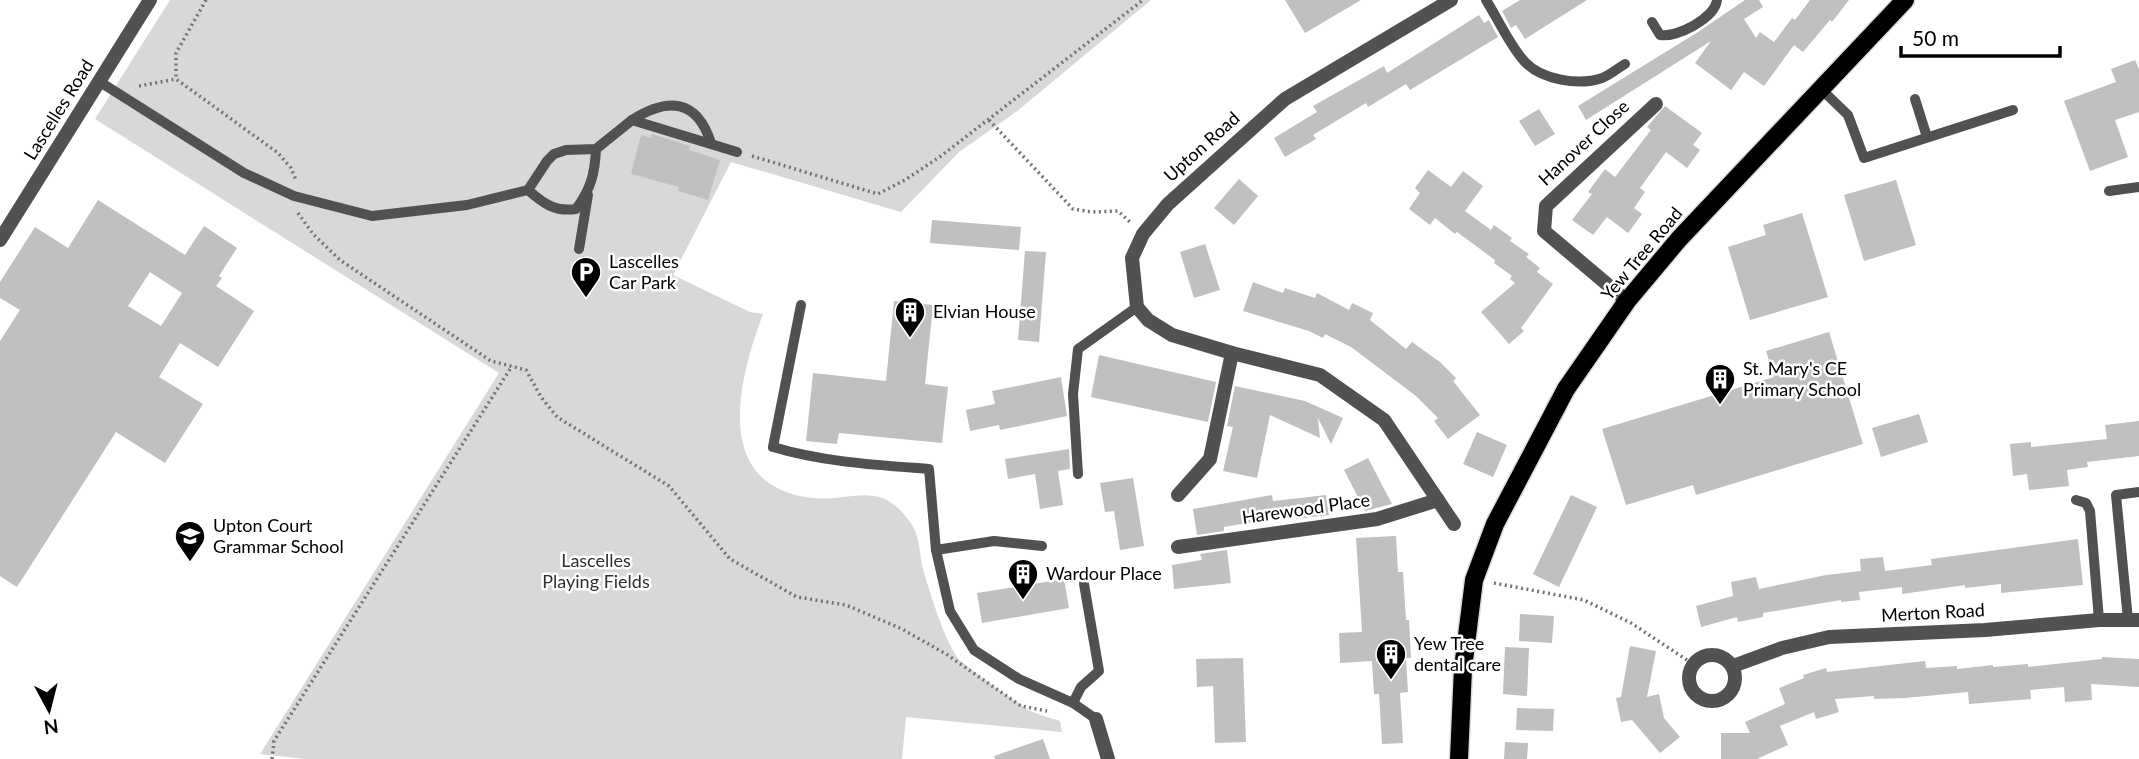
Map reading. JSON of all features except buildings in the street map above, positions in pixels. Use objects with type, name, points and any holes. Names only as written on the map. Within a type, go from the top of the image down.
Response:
[{"type":"main road","name":"Yew Tree Road","points":[[1460,759],[1463,668],[1474,580],[1495,524],[1566,389],[1627,301],[1679,239],[1905,0]]},
{"type":"street","name":"Lascelles Road","points":[[0,240],[150,0]]},
{"type":"street","name":"Upton Road","points":[[1137,307],[1132,258],[1143,234],[1168,204],[1285,99],[1451,0]]},
{"type":"street","name":"Hanover Close","points":[[1627,301],[1544,231],[1546,206],[1656,104]]},
{"type":"street","points":[[1137,307],[1148,320],[1172,335],[1232,354],[1320,376],[1384,420],[1454,524]]},
{"type":"street","points":[[1178,495],[1210,459],[1232,354]]},
{"type":"street","name":"Harewood Place","points":[[1178,547],[1377,519],[1438,500]]},
{"type":"street","name":"Merton Road","points":[[1733,667],[1782,648],[1829,637],[2133,620]]},
{"type":"street","points":[[1714,654],[1721,656],[1733,667],[1733,688],[1723,698],[1708,701],[1691,687],[1689,679],[1693,664],[1698,659],[1714,654]]},
{"type":"street","points":[[1096,719],[1108,759]]},
{"type":"lane","points":[[1486,0],[1524,61],[1536,70],[1560,79],[1588,81],[1603,78],[1625,64]]},
{"type":"lane","points":[[1652,22],[1660,35],[1668,37],[1682,33],[1711,13],[1717,0]]},
{"type":"lane","points":[[100,82],[244,173],[294,196],[372,216],[467,205],[528,190],[554,154],[566,150],[596,149],[632,120],[660,106],[682,104],[699,116],[711,143]]},
{"type":"lane","points":[[1820,88],[1848,115],[1864,158],[2013,110]]},
{"type":"lane","points":[[1915,99],[1927,137]]},
{"type":"lane","points":[[632,120],[737,152]]},
{"type":"lane","points":[[579,249],[595,172],[596,149]]},
{"type":"lane","points":[[2109,191],[2139,187]]},
{"type":"lane","points":[[528,190],[545,204],[561,211],[576,209],[589,192]]},
{"type":"lane","points":[[801,305],[773,447],[796,454],[929,469],[936,550],[950,611],[974,650],[1019,679],[1073,703],[1096,719]]},
{"type":"lane","points":[[1078,474],[1073,394],[1078,349],[1137,307]]},
{"type":"lane","points":[[2133,620],[2116,495],[2139,492]]},
{"type":"lane","points":[[2076,500],[2086,503],[2090,511],[2099,620]]},
{"type":"lane","points":[[936,550],[993,541],[1042,546]]},
{"type":"lane","points":[[1073,703],[1081,687],[1099,671],[1084,584]]},
{"type":"path","points":[[176,79],[176,53],[205,0]]},
{"type":"path","points":[[737,152],[878,194],[905,180],[989,120],[1143,0]]},
{"type":"path","points":[[139,86],[176,79],[278,153],[291,168],[297,183],[292,204],[313,234],[340,260],[491,361],[526,370],[541,397],[557,417],[669,486],[730,559],[797,597],[846,605],[902,629],[946,654],[1021,706],[1059,712]]},
{"type":"path","points":[[989,120],[1073,209],[1092,212],[1118,211],[1143,234]]},
{"type":"path","points":[[272,759],[274,741],[512,366]]},
{"type":"path","points":[[1474,580],[1584,600],[1631,623],[1693,664]]},
{"type":"green space","name":"Lascelles Playing Fields","points":[[170,0],[1151,0],[1016,112],[959,152],[901,212],[731,162],[673,275],[750,312],[763,314],[746,369],[740,427],[746,453],[759,474],[781,490],[813,498],[865,495],[888,501],[899,509],[916,534],[934,605],[957,657],[979,676],[1030,711],[1060,721],[1062,732],[906,717],[902,759],[306,759],[260,754],[499,373],[95,119]]},
{"type":"place","name":"Lascelles Car Park","points":[[586,299]]},
{"type":"place","name":"Elvian House","points":[[910,339]]},
{"type":"place","name":"St. Mary's CE Primary School","points":[[1720,406]]},
{"type":"place","name":"Upton Court Grammar School","points":[[190,563]]},
{"type":"place","name":"Wardour Place","points":[[1023,601]]},
{"type":"place","name":"Yew Tree dental care","points":[[1391,681]]}]
